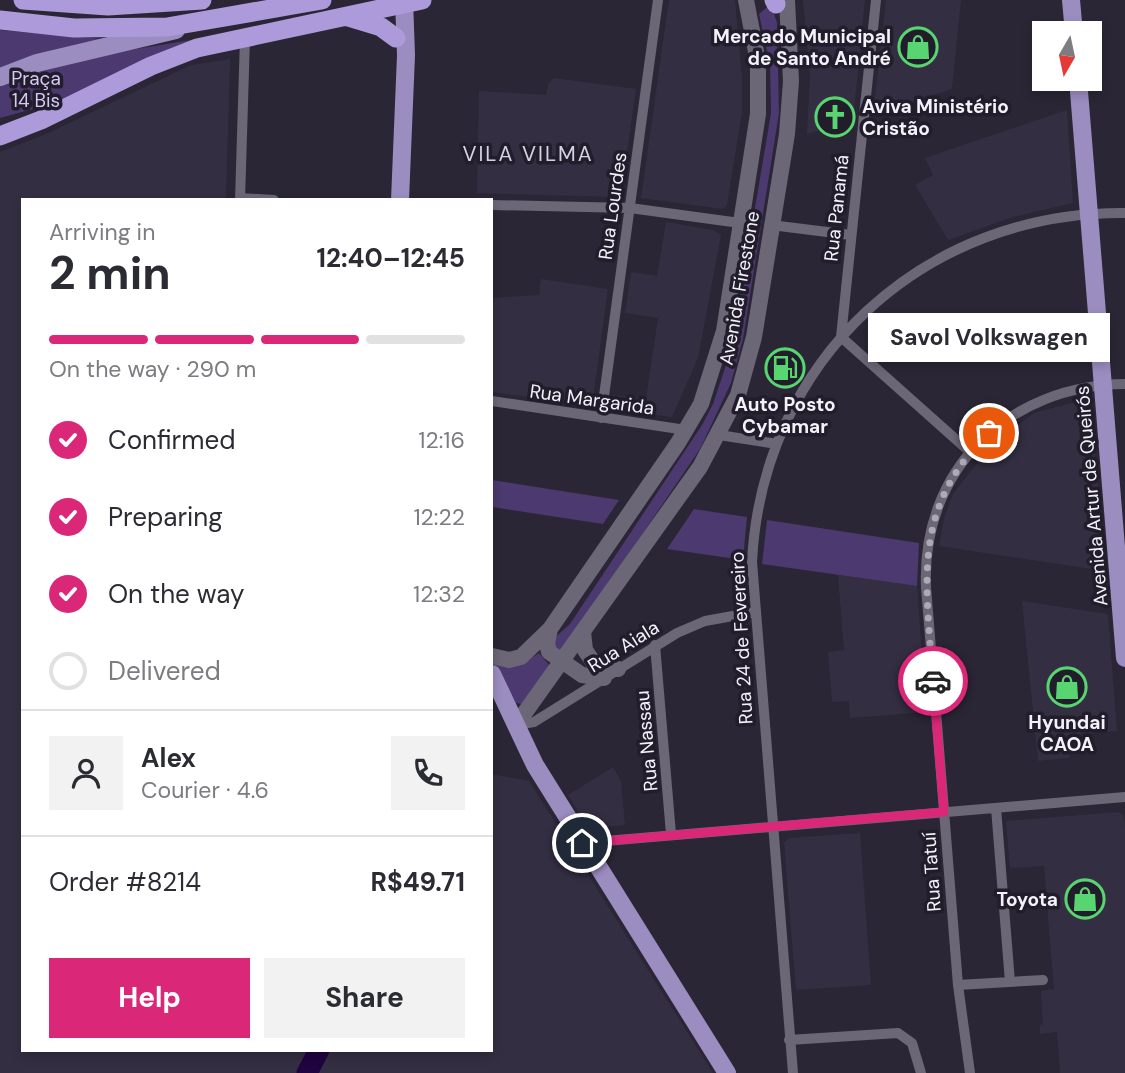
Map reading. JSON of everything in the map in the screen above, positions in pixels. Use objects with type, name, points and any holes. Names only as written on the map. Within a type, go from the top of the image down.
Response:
[{"type":"highway","points":[[23,0],[108,6],[202,0]]},
{"type":"highway","points":[[0,20],[104,29],[201,23],[322,0]]},
{"type":"highway","points":[[343,16],[356,0]]},
{"type":"highway","points":[[0,136],[181,53],[401,2]]},
{"type":"highway","points":[[343,16],[381,27],[396,38]]},
{"type":"highway","points":[[0,121],[31,117],[71,105]]},
{"type":"main road","name":"Avenida Firestone","points":[[493,656],[509,660],[521,657],[550,629],[701,404],[719,352],[759,105],[758,62],[746,0]]},
{"type":"main road","points":[[1071,0],[1073,21]]},
{"type":"main road","points":[[751,19],[758,6],[779,1]]},
{"type":"main road","name":"Avenida Firestone","points":[[516,725],[563,662],[719,435],[750,360],[790,100],[787,24],[779,1]]},
{"type":"main road","points":[[401,2],[396,38],[404,66]]},
{"type":"main road","points":[[400,198],[404,66],[401,2]]},
{"type":"main road","points":[[0,77],[37,64],[201,23]]},
{"type":"main road","name":"Avenida Artur de Queirós","points":[[1079,91],[1125,658]]},
{"type":"main road","points":[[550,629],[548,650],[582,675],[604,678]]},
{"type":"main road","points":[[583,632],[585,650],[593,662],[618,669]]},
{"type":"main road","points":[[493,676],[527,750],[582,843],[727,1073]]},
{"type":"main road","points":[[493,697],[516,725]]},
{"type":"street","name":"Rua Lourdes","points":[[601,418],[659,0]]},
{"type":"street","name":"Rua Panamá","points":[[841,337],[876,0]]},
{"type":"street","points":[[240,198],[245,38]]},
{"type":"street","points":[[493,205],[630,208],[740,223]]},
{"type":"street","name":"Rua 24 de Fevereiro","points":[[793,1073],[755,612],[753,544],[761,498],[778,444],[803,388],[841,337],[894,287],[943,255],[1015,226],[1089,213],[1125,213]]},
{"type":"street","points":[[771,225],[850,235]]},
{"type":"street","points":[[841,337],[970,452]]},
{"type":"street","name":"Rua Tatuí","points":[[970,1073],[962,1036],[926,562],[939,504],[955,472],[970,452],[1000,424],[1036,402],[1075,389],[1103,384],[1125,384]]},
{"type":"street","name":"Rua Margarida","points":[[493,401],[686,430]]},
{"type":"street","points":[[719,435],[778,444]]},
{"type":"street","name":"Rua Aiala","points":[[516,725],[534,722],[655,645],[705,621],[755,612]]},
{"type":"street","name":"Rua Nassau","points":[[655,645],[671,834]]},
{"type":"street","points":[[582,843],[1125,797]]},
{"type":"street","points":[[996,808],[1010,982]]},
{"type":"street","points":[[958,985],[1043,980]]},
{"type":"street","points":[[789,1040],[898,1033],[912,1043],[921,1073]]},
{"type":"shaded area","points":[[669,0],[735,0],[742,112],[727,205],[723,209],[641,198]]},
{"type":"shaded area","points":[[803,0],[865,0],[853,120],[807,134],[810,76]]},
{"type":"shaded area","name":"Mercado Municipal de Santo André","points":[[886,0],[961,0],[952,89],[873,114]]},
{"type":"shaded area","points":[[230,59],[226,198],[21,198],[21,1052],[493,1052],[493,774],[529,781],[713,1073],[0,1073],[0,152],[44,135],[191,65]]},
{"type":"shaded area","points":[[554,78],[636,89],[621,193],[616,197],[477,193],[479,91],[546,95],[548,84]]},
{"type":"shaded area","points":[[1067,110],[1073,203],[1013,217],[948,240],[915,185],[933,175],[925,158]]},
{"type":"shaded area","points":[[666,222],[713,230],[721,235],[698,358],[672,417],[611,409],[613,395],[646,399],[658,318],[625,313],[631,272],[657,276]]},
{"type":"shaded area","points":[[541,279],[608,289],[592,406],[493,392],[493,298],[539,295]]},
{"type":"shaded area","points":[[1090,398],[1105,571],[939,546],[944,518],[953,494],[991,445],[1034,413]]},
{"type":"shaded area","points":[[838,575],[917,586],[926,712],[850,718],[849,701],[832,702],[828,652],[844,650]]},
{"type":"shaded area","points":[[1022,601],[1108,614],[1117,731],[1067,735],[1069,758],[1038,761]]},
{"type":"shaded area","points":[[613,767],[621,781],[625,825],[589,828],[568,795]]},
{"type":"shaded area","points":[[1119,812],[1124,816],[1125,826],[1125,1073],[1060,1073],[1057,1032],[1040,1034],[1040,1025],[1043,1024],[1041,991],[1054,989],[1044,866],[1010,868],[1006,821]]},
{"type":"shaded area","points":[[860,833],[871,985],[796,990],[784,842],[790,838]]},
{"type":"green space","points":[[767,7],[772,9],[777,22],[779,113],[743,339],[731,383],[700,449],[561,654],[551,641],[570,624],[702,425],[713,404],[731,350],[771,113],[770,64],[759,14]]},
{"type":"green space","name":"Praça 14 Bis","points":[[0,30],[114,40],[0,72]]},
{"type":"green space","name":"Praça 14 Bis","points":[[222,35],[55,103],[0,118],[0,80],[92,56]]},
{"type":"green space","points":[[493,480],[619,500],[603,524],[493,507]]},
{"type":"green space","points":[[694,509],[747,517],[743,560],[667,549]]},
{"type":"green space","points":[[767,520],[919,543],[917,586],[762,564]]},
{"type":"green space","points":[[539,653],[550,666],[522,704],[516,703],[493,664],[521,665]]},
{"type":"waterway","points":[[307,1073],[318,1052]]},
{"type":"way so far","points":[[933,681],[926,562],[934,515],[955,472],[989,433]]},
{"type":"place","name":"Mercado Municipal de Santo André","points":[[918,47]]},
{"type":"place","name":"Aviva Ministério Cristão","points":[[835,117]]},
{"type":"place","name":"Auto Posto Cybamar","points":[[785,368]]},
{"type":"place","name":"Savol Volkswagen","points":[[989,433]]},
{"type":"place","name":"Hyundai CAOA","points":[[1067,687]]},
{"type":"place","name":"Toyota","points":[[1085,899]]},
{"type":"district","name":"VILA VILMA","points":[[528,154]]},
{"type":"route","points":[[582,843],[944,812],[933,681]]}]
